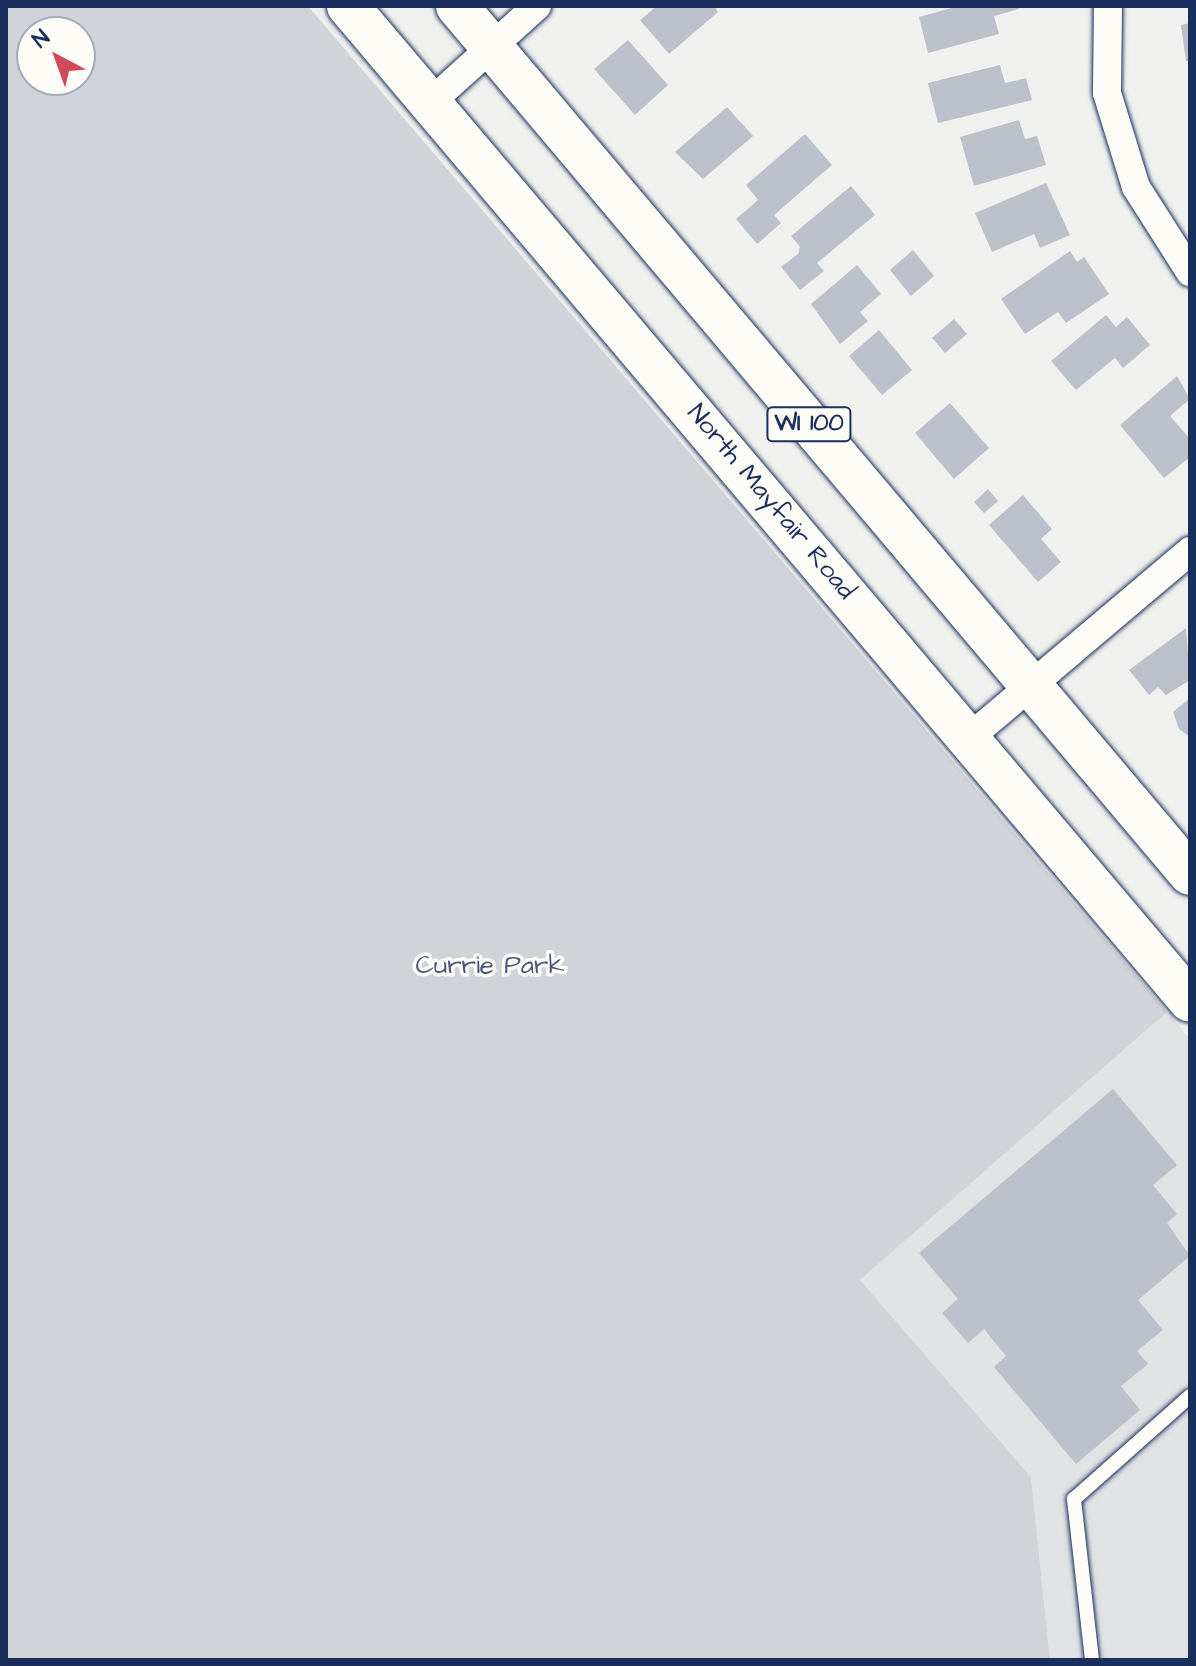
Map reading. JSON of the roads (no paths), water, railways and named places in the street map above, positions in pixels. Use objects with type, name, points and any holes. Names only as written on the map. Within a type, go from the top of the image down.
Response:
[{"type":"main road","name":"North Mayfair Road","points":[[348,6],[970,737],[1190,1001]]},
{"type":"main road","name":"WI 100","points":[[457,6],[1190,874]]},
{"type":"street","points":[[431,102],[537,6]]},
{"type":"street","points":[[1108,6],[1107,93],[1132,174],[1190,272]]},
{"type":"street","points":[[970,737],[1190,551]]},
{"type":"lane","points":[[1092,1660],[1074,1499],[1190,1396]]},
{"type":"park label","name":"Currie Park","points":[[490,966]]}]
